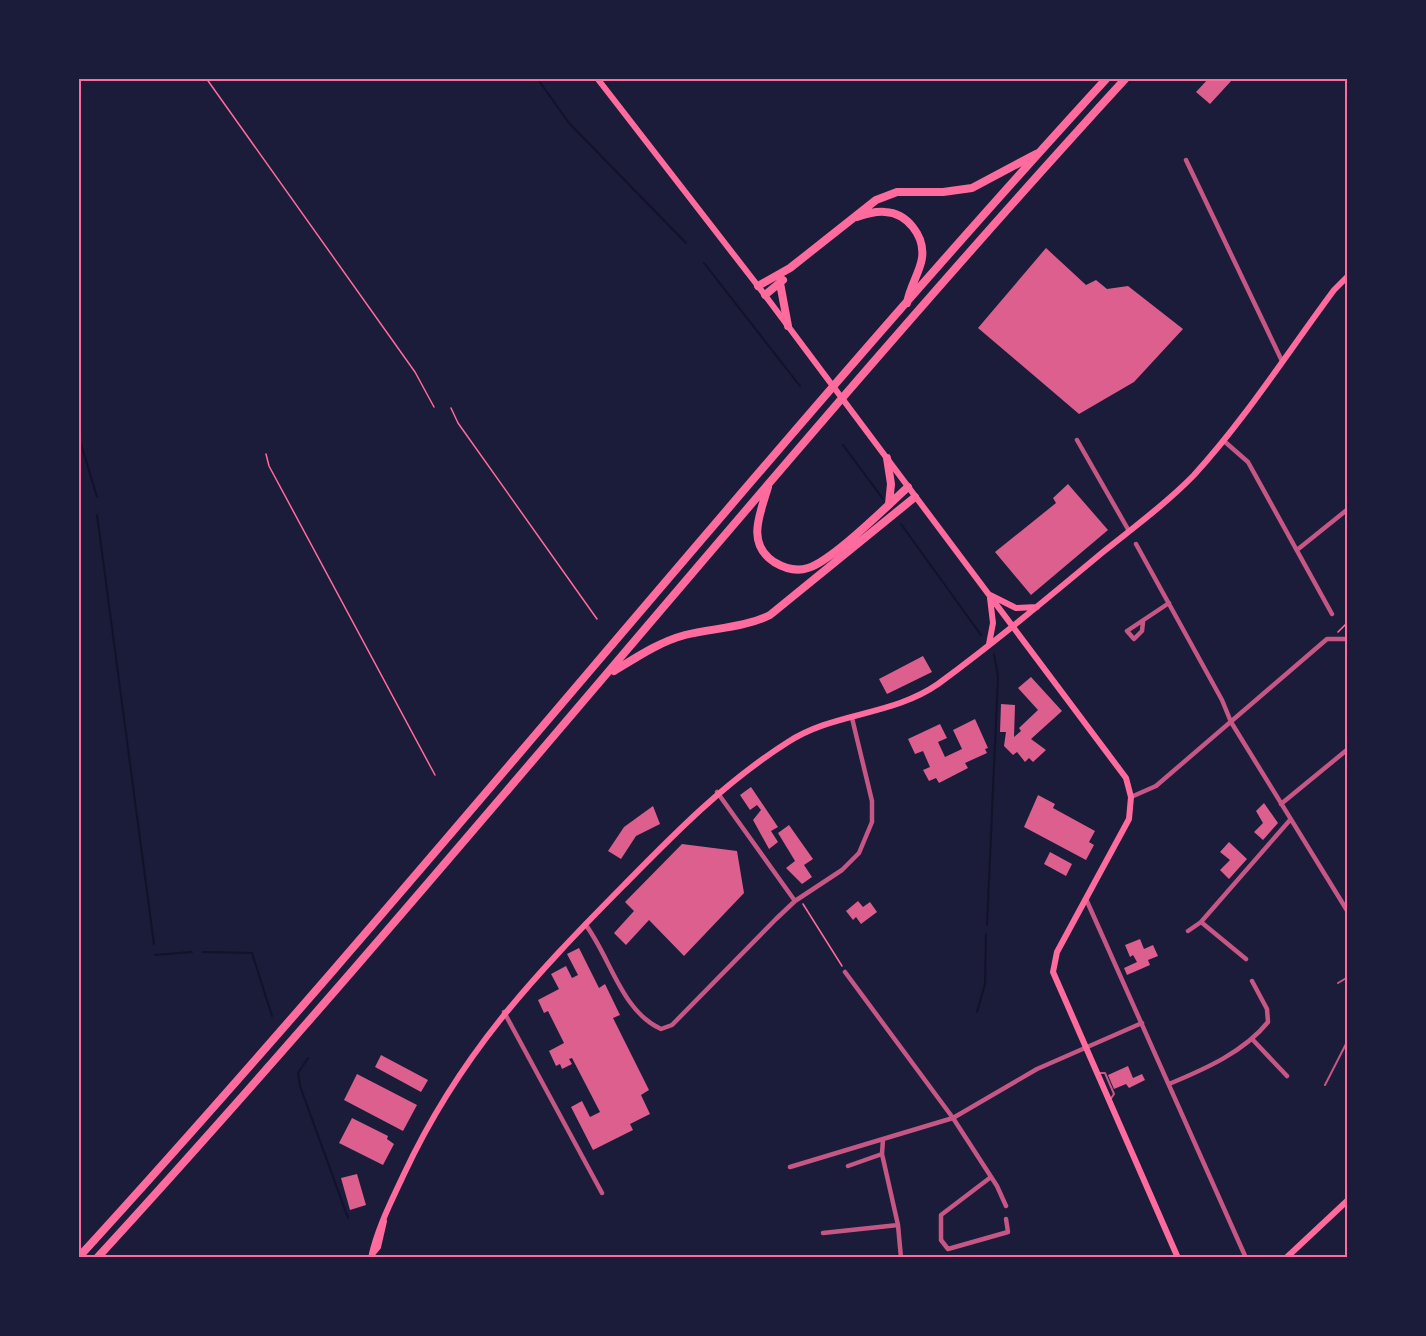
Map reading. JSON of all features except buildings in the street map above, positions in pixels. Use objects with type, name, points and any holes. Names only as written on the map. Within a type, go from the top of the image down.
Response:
[{"type":"highway","points":[[78,1258],[319,986],[840,380],[1107,78]]},
{"type":"highway","points":[[97,1258],[609,674],[769,483],[1126,78]]},
{"type":"highway","points":[[758,286],[790,268],[876,200],[897,192],[943,192],[972,188],[1039,153]]},
{"type":"highway","points":[[855,217],[872,212],[890,212],[903,217],[917,233],[921,243],[922,260],[910,285],[907,303]]},
{"type":"highway","points":[[765,295],[780,284],[790,268]]},
{"type":"highway","points":[[780,284],[788,326]]},
{"type":"highway","points":[[886,458],[891,484],[888,505]]},
{"type":"highway","points":[[769,483],[758,518],[758,539],[768,557],[790,569],[800,570],[818,564],[908,487]]},
{"type":"highway","points":[[609,674],[647,650],[673,639],[748,624],[770,615],[915,497]]},
{"type":"main road","points":[[597,78],[765,295],[1121,770],[1131,797],[1129,819],[1057,952],[1053,972],[1178,1258]]},
{"type":"main road","points":[[371,1256],[378,1247],[384,1221],[416,1149],[452,1083],[504,1012],[585,924],[717,792],[789,741],[815,729],[891,708],[920,694],[1038,607],[1129,531],[1186,482],[1224,441],[1334,290],[1348,276]]},
{"type":"main road","points":[[989,596],[1016,608],[1038,607]]},
{"type":"main road","points":[[989,596],[993,623],[989,644]]},
{"type":"main road","points":[[1286,1258],[1348,1200]]},
{"type":"street","points":[[1186,160],[1282,361]]},
{"type":"street","points":[[1077,440],[1129,531]]},
{"type":"street","points":[[1224,441],[1248,462],[1332,614]]},
{"type":"street","points":[[1297,550],[1348,509]]},
{"type":"street","points":[[1136,544],[1231,722],[1348,912]]},
{"type":"street","points":[[1143,622],[1169,603]]},
{"type":"street","points":[[1131,797],[1156,786],[1327,639],[1333,637],[1348,639]]},
{"type":"street","points":[[585,924],[623,992],[646,1019],[661,1029],[672,1025],[795,901],[856,858],[867,839],[872,822],[872,801],[852,718]]},
{"type":"street","points":[[1281,804],[1348,748]]},
{"type":"street","points":[[717,792],[795,901]]},
{"type":"street","points":[[1188,931],[1202,922],[1290,820]]},
{"type":"street","points":[[1086,899],[1246,1258]]},
{"type":"street","points":[[1202,922],[1246,959]]},
{"type":"street","points":[[845,972],[953,1118],[1002,1194],[1006,1206]]},
{"type":"street","points":[[1169,1084],[1196,1073],[1253,1040],[1268,1022],[1267,1009],[1252,981]]},
{"type":"street","points":[[504,1012],[602,1193]]},
{"type":"street","points":[[790,1167],[953,1118],[1037,1069],[1078,1049],[1085,1049],[1142,1023]]},
{"type":"street","points":[[1253,1040],[1287,1076]]},
{"type":"street","points":[[883,1139],[882,1154],[898,1225],[901,1258]]},
{"type":"street","points":[[848,1166],[882,1154]]},
{"type":"street","points":[[991,1177],[941,1215],[941,1240],[948,1249],[1008,1232],[1006,1219]]},
{"type":"street","points":[[823,1233],[898,1225]]},
{"type":"lane","points":[[1338,983],[1348,977]]},
{"type":"lane","points":[[1325,1085],[1348,1040]]},
{"type":"path","points":[[206,78],[415,372],[434,407]]},
{"type":"path","points":[[452,408],[458,423],[597,619]]},
{"type":"path","points":[[266,454],[269,466],[435,775]]},
{"type":"path","points":[[1333,637],[1348,622]]},
{"type":"path","points":[[795,901],[802,902],[845,972]]},
{"type":"waterway","points":[[537,78],[569,123],[686,243]]},
{"type":"waterway","points":[[704,263],[800,386]]},
{"type":"waterway","points":[[78,434],[97,497]]},
{"type":"waterway","points":[[843,445],[883,499]]},
{"type":"waterway","points":[[97,515],[154,944]]},
{"type":"waterway","points":[[901,524],[981,635]]},
{"type":"waterway","points":[[987,925],[998,677],[994,654]]},
{"type":"waterway","points":[[977,1012],[985,984],[986,934]]},
{"type":"waterway","points":[[155,955],[192,952]]},
{"type":"waterway","points":[[203,952],[252,953],[272,1016]]},
{"type":"waterway","points":[[308,1058],[298,1073],[300,1086],[348,1218]]}]
